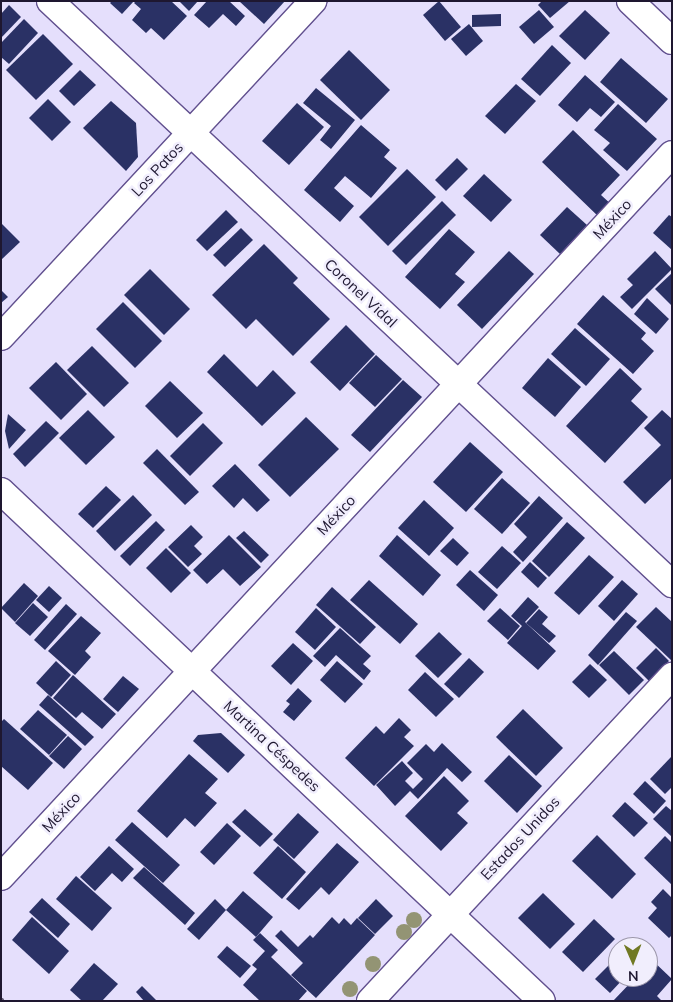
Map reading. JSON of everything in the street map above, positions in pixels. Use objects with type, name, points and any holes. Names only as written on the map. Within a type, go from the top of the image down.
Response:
[{"type":"street","name":"Coronel Vidal","points":[[50,1],[672,584]]},
{"type":"street","name":"Los Patos","points":[[1,336],[312,1]]},
{"type":"street","points":[[630,1],[672,41]]},
{"type":"street","name":"México","points":[[1,877],[672,154]]},
{"type":"street","name":"Martina Céspedes","points":[[1,491],[542,1001]]},
{"type":"street","name":"Estados Unidos","points":[[370,1001],[672,676]]},
{"type":"building","points":[[112,1],[134,1],[122,14],[110,3]]},
{"type":"building","points":[[136,1],[171,1],[187,16],[164,40],[151,28],[146,33],[132,20],[141,9],[134,3]]},
{"type":"building","points":[[179,1],[198,1],[189,11]]},
{"type":"building","points":[[207,1],[229,1],[245,16],[236,26],[223,14],[209,28],[194,15]]},
{"type":"building","points":[[239,1],[285,1],[264,24]]},
{"type":"building","points":[[439,1],[461,27],[445,41],[423,15]]},
{"type":"building","points":[[542,1],[570,1],[550,18],[538,5]]},
{"type":"building","points":[[9,5],[21,17],[1,38],[1,14]]},
{"type":"building","points":[[539,10],[554,27],[534,44],[519,27]]},
{"type":"building","points":[[585,10],[610,33],[585,60],[559,36]]},
{"type":"building","points":[[501,14],[501,26],[472,27],[472,15]]},
{"type":"building","points":[[24,19],[38,33],[9,64],[1,57],[1,43]]},
{"type":"building","points":[[469,24],[483,41],[466,56],[451,39]]},
{"type":"building","points":[[43,34],[73,64],[36,100],[6,70]]},
{"type":"building","points":[[552,45],[571,63],[540,96],[521,79]]},
{"type":"building","points":[[349,50],[390,90],[361,120],[320,80]]},
{"type":"building","points":[[621,58],[668,99],[646,123],[600,82]]},
{"type":"building","points":[[80,70],[96,85],[74,106],[59,91]]},
{"type":"building","points":[[585,75],[615,102],[601,117],[590,108],[577,122],[558,105]]},
{"type":"building","points":[[516,84],[536,101],[505,134],[485,116]]},
{"type":"building","points":[[316,88],[355,120],[331,149],[320,140],[331,126],[303,103]]},
{"type":"building","points":[[48,99],[71,122],[52,141],[29,118]]},
{"type":"building","points":[[111,101],[136,123],[138,157],[126,171],[83,128]]},
{"type":"building","points":[[297,103],[324,127],[289,165],[262,141]]},
{"type":"building","points":[[618,104],[657,139],[627,171],[603,150],[610,143],[594,130]]},
{"type":"building","points":[[361,125],[390,150],[384,157],[397,168],[371,198],[345,176],[334,188],[354,206],[340,222],[304,190]]},
{"type":"building","points":[[573,130],[620,175],[601,195],[613,206],[601,219],[542,162]]},
{"type":"building","points":[[457,158],[468,169],[446,191],[435,180]]},
{"type":"building","points":[[407,169],[436,197],[388,246],[359,217]]},
{"type":"building","points":[[484,174],[512,200],[491,222],[463,196]]},
{"type":"building","points":[[442,201],[456,215],[406,265],[392,251]]},
{"type":"building","points":[[567,207],[587,225],[560,254],[540,235]]},
{"type":"building","points":[[226,210],[238,222],[207,251],[196,240]]},
{"type":"building","points":[[669,215],[672,217],[672,250],[653,233]]},
{"type":"building","points":[[1,223],[20,242],[1,260]]},
{"type":"building","points":[[241,228],[253,240],[225,267],[213,255]]},
{"type":"building","points":[[449,229],[475,252],[455,274],[465,282],[440,309],[405,277]]},
{"type":"building","points":[[264,244],[298,278],[293,283],[330,319],[293,356],[256,319],[246,329],[212,295]]},
{"type":"building","points":[[509,251],[534,274],[482,329],[457,305]]},
{"type":"building","points":[[655,251],[672,269],[632,309],[620,297],[633,285],[627,279]]},
{"type":"building","points":[[150,269],[190,309],[164,335],[124,295]]},
{"type":"building","points":[[672,273],[672,306],[655,289]]},
{"type":"building","points":[[1,290],[8,297],[1,303]]},
{"type":"building","points":[[603,295],[646,333],[641,339],[654,351],[633,374],[577,324]]},
{"type":"building","points":[[647,298],[669,319],[656,334],[634,314]]},
{"type":"building","points":[[123,302],[162,341],[135,368],[96,329]]},
{"type":"building","points":[[346,325],[375,354],[340,391],[310,362]]},
{"type":"building","points":[[575,328],[610,359],[586,386],[551,354]]},
{"type":"building","points":[[92,346],[129,383],[104,407],[67,370]]},
{"type":"building","points":[[224,354],[257,387],[273,370],[296,393],[262,426],[207,372]]},
{"type":"building","points":[[376,355],[402,379],[375,407],[349,383]]},
{"type":"building","points":[[548,358],[581,387],[555,417],[522,388]]},
{"type":"building","points":[[56,362],[87,394],[61,420],[29,388]]},
{"type":"building","points":[[620,368],[642,389],[631,401],[648,417],[605,463],[566,426]]},
{"type":"building","points":[[403,380],[422,397],[370,452],[351,435]]},
{"type":"building","points":[[170,381],[203,413],[177,438],[145,406]]},
{"type":"building","points":[[88,410],[115,437],[86,465],[59,438]]},
{"type":"building","points":[[662,410],[672,419],[672,478],[645,504],[623,482],[661,445],[644,428]]},
{"type":"building","points":[[8,414],[26,430],[9,449],[5,431]]},
{"type":"building","points":[[306,417],[339,449],[290,497],[258,465]]},
{"type":"building","points":[[46,421],[59,433],[25,467],[13,454]]},
{"type":"building","points":[[203,423],[223,443],[190,476],[170,456]]},
{"type":"building","points":[[470,442],[503,472],[466,512],[433,482]]},
{"type":"building","points":[[157,449],[199,492],[185,505],[143,463]]},
{"type":"building","points":[[235,464],[270,500],[257,512],[243,498],[234,508],[212,486]]},
{"type":"building","points":[[502,478],[530,503],[502,534],[474,509]]},
{"type":"building","points":[[106,486],[121,500],[93,528],[78,514]]},
{"type":"building","points":[[133,495],[152,515],[115,551],[96,531]]},
{"type":"building","points":[[539,496],[563,518],[523,562],[513,552],[527,537],[514,524]]},
{"type":"building","points":[[424,500],[454,528],[429,556],[398,528]]},
{"type":"building","points":[[156,521],[165,530],[130,566],[120,556]]},
{"type":"building","points":[[567,522],[585,538],[549,577],[532,561]]},
{"type":"building","points":[[191,525],[203,537],[194,546],[202,554],[188,567],[168,547]]},
{"type":"building","points":[[244,531],[269,555],[261,563],[236,538]]},
{"type":"building","points":[[229,535],[261,567],[240,586],[223,569],[207,584],[193,570]]},
{"type":"building","points":[[397,535],[441,575],[423,596],[379,556]]},
{"type":"building","points":[[453,538],[469,553],[457,566],[440,551]]},
{"type":"building","points":[[502,546],[521,563],[497,589],[478,572]]},
{"type":"building","points":[[166,548],[191,573],[171,593],[146,568]]},
{"type":"building","points":[[589,555],[614,577],[579,615],[554,593]]},
{"type":"building","points":[[530,562],[547,578],[538,588],[521,572]]},
{"type":"building","points":[[470,570],[498,595],[484,611],[456,585]]},
{"type":"building","points":[[369,580],[418,624],[400,644],[350,600]]},
{"type":"building","points":[[622,580],[638,594],[614,621],[598,606]]},
{"type":"building","points":[[24,583],[38,596],[15,622],[1,608]]},
{"type":"building","points":[[49,586],[62,598],[49,612],[36,600]]},
{"type":"building","points":[[332,587],[376,627],[360,644],[316,605]]},
{"type":"building","points":[[528,597],[539,607],[525,622],[556,651],[538,670],[507,643],[522,626],[511,616]]},
{"type":"building","points":[[33,603],[48,617],[30,636],[15,623]]},
{"type":"building","points":[[66,604],[77,614],[45,650],[34,640]]},
{"type":"building","points":[[656,607],[672,622],[672,661],[636,627]]},
{"type":"building","points":[[316,608],[336,627],[315,650],[295,632]]},
{"type":"building","points":[[500,608],[520,626],[508,640],[487,621]]},
{"type":"building","points":[[539,609],[548,617],[542,624],[556,636],[549,643],[526,623]]},
{"type":"building","points":[[626,612],[637,621],[598,665],[588,655]]},
{"type":"building","points":[[81,616],[101,633],[85,651],[91,657],[75,675],[48,651]]},
{"type":"building","points":[[340,628],[371,656],[363,664],[371,671],[364,680],[336,655],[325,667],[313,656]]},
{"type":"building","points":[[439,632],[462,654],[438,678],[415,656]]},
{"type":"building","points":[[293,643],[313,661],[291,685],[271,666]]},
{"type":"building","points":[[656,648],[669,661],[649,681],[636,668]]},
{"type":"building","points":[[614,651],[644,680],[629,695],[599,665]]},
{"type":"building","points":[[469,658],[484,672],[459,698],[444,684]]},
{"type":"building","points":[[56,661],[71,675],[51,697],[36,683]]},
{"type":"building","points":[[337,661],[363,684],[345,703],[320,680]]},
{"type":"building","points":[[590,664],[607,680],[589,698],[572,682]]},
{"type":"building","points":[[425,672],[454,699],[436,717],[408,690]]},
{"type":"building","points":[[73,675],[116,714],[102,729],[82,712],[76,718],[53,698]]},
{"type":"building","points":[[123,676],[139,689],[118,712],[103,699]]},
{"type":"building","points":[[298,688],[312,701],[294,721],[283,712],[290,704],[286,701]]},
{"type":"building","points":[[48,695],[94,737],[85,746],[39,705]]},
{"type":"building","points":[[523,709],[563,748],[536,776],[496,737]]},
{"type":"building","points":[[38,710],[67,735],[49,755],[20,729]]},
{"type":"building","points":[[399,718],[411,730],[404,737],[414,746],[374,786],[345,758],[376,726],[384,734]]},
{"type":"building","points":[[4,719],[53,763],[28,790],[1,766],[1,722]]},
{"type":"building","points":[[221,733],[245,755],[228,773],[193,741],[198,735]]},
{"type":"building","points":[[68,736],[82,749],[64,769],[49,756]]},
{"type":"building","points":[[442,743],[472,772],[462,782],[447,768],[418,799],[410,791],[395,806],[376,785],[402,761],[413,773],[405,781],[413,789],[423,779],[407,763],[426,744],[434,752]]},
{"type":"building","points":[[189,754],[218,779],[205,793],[217,803],[195,827],[185,818],[167,838],[137,811]]},
{"type":"building","points":[[509,755],[542,786],[517,813],[484,781]]},
{"type":"building","points":[[672,756],[672,787],[665,794],[650,779]]},
{"type":"building","points":[[444,776],[469,801],[457,813],[468,823],[441,851],[405,816]]},
{"type":"building","points":[[645,781],[666,801],[654,814],[633,794]]},
{"type":"building","points":[[625,802],[648,823],[634,837],[612,816]]},
{"type":"building","points":[[666,806],[672,811],[672,837],[653,819]]},
{"type":"building","points":[[245,809],[273,834],[260,847],[232,822]]},
{"type":"building","points":[[298,813],[319,832],[294,859],[273,840]]},
{"type":"building","points":[[132,822],[180,865],[163,883],[115,840]]},
{"type":"building","points":[[227,823],[241,836],[214,865],[200,852]]},
{"type":"building","points":[[597,835],[636,874],[612,899],[572,861]]},
{"type":"building","points":[[665,836],[672,843],[672,885],[644,858]]},
{"type":"building","points":[[337,843],[359,862],[329,895],[321,887],[299,910],[286,899]]},
{"type":"building","points":[[109,846],[134,869],[122,882],[112,873],[95,891],[80,877]]},
{"type":"building","points":[[278,846],[306,872],[282,899],[253,873]]},
{"type":"building","points":[[144,867],[195,913],[185,925],[133,878]]},
{"type":"building","points":[[76,876],[112,908],[92,931],[56,899]]},
{"type":"building","points":[[663,889],[672,898],[672,935],[669,938],[648,918],[657,908],[651,902]]},
{"type":"building","points":[[243,891],[273,917],[256,937],[226,910]]},
{"type":"building","points":[[543,893],[575,924],[550,949],[518,918]]},
{"type":"building","points":[[42,898],[70,924],[58,938],[29,912]]},
{"type":"building","points":[[215,899],[226,910],[199,940],[187,929]]},
{"type":"building","points":[[376,899],[393,916],[375,934],[358,918]]},
{"type":"building","points":[[32,917],[69,951],[49,974],[12,940]]},
{"type":"building","points":[[332,917],[339,924],[344,918],[351,925],[357,918],[375,935],[316,998],[291,975],[303,963],[275,936],[281,930],[298,947],[310,935],[313,938]]},
{"type":"building","points":[[594,919],[613,937],[608,937],[608,946],[583,972],[562,952]]},
{"type":"building","points":[[260,933],[278,950],[271,957],[307,991],[298,1001],[260,1001],[243,985],[257,969],[252,965],[265,951],[253,940]]},
{"type":"building","points":[[227,946],[251,966],[240,978],[217,957]]},
{"type":"building","points":[[94,963],[118,984],[102,1001],[82,1001],[70,990]]},
{"type":"building","points":[[608,966],[608,987],[616,987],[610,993],[595,979]]},
{"type":"building","points":[[658,966],[672,979],[657,996],[662,1001],[613,1001],[626,987],[658,987]]},
{"type":"building","points":[[142,986],[157,1001],[144,1001],[136,992]]}]
